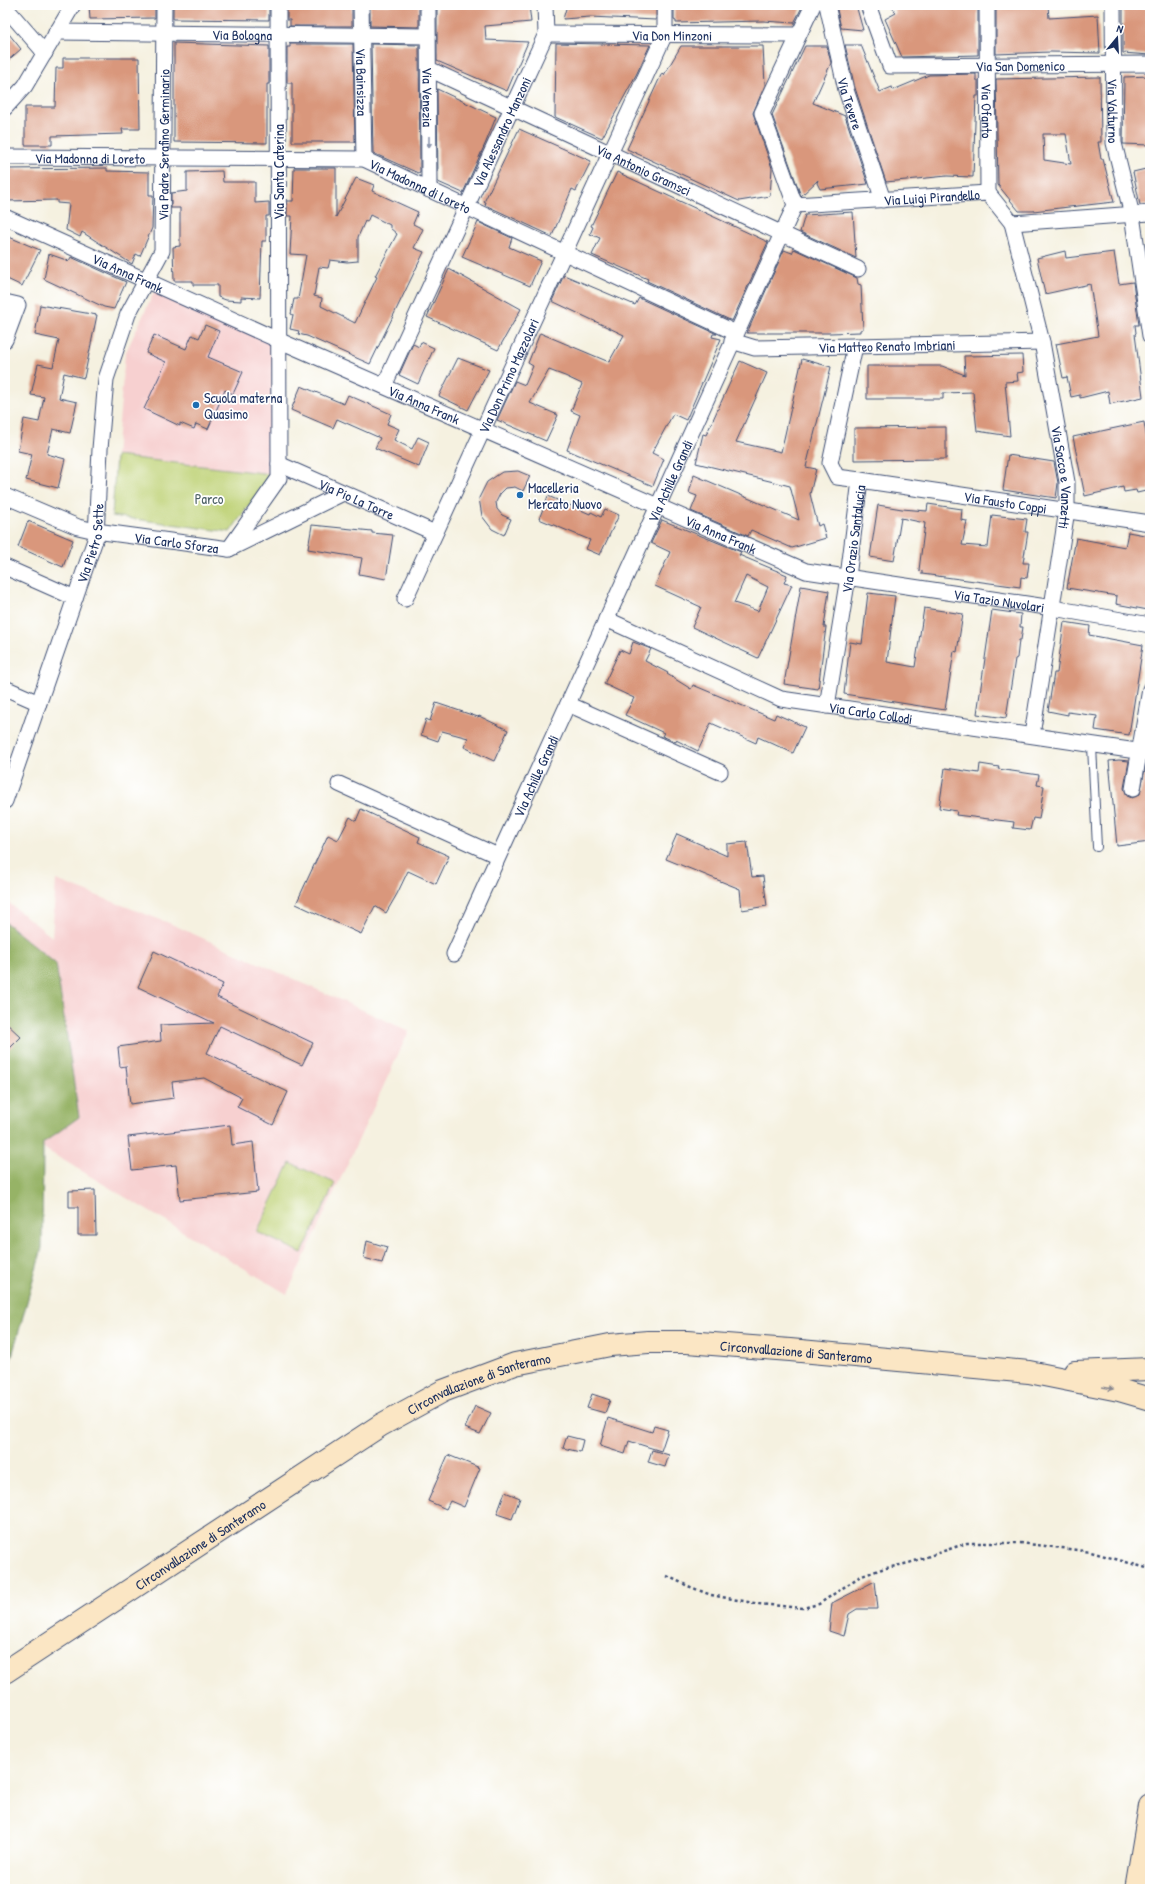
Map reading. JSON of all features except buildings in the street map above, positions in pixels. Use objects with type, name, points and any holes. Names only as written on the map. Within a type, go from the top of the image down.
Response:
[{"type":"main road","name":"Circonvallazione di Santeramo","points":[[5,1672],[381,1424],[443,1391],[516,1364],[610,1345],[648,1342],[687,1342],[1029,1372],[1119,1390],[1150,1398]]},
{"type":"main road","name":"Circonvallazione di Santeramo","points":[[1029,1372],[1055,1370],[1100,1372],[1150,1369]]},
{"type":"main road","points":[[1136,1889],[1150,1806]]},
{"type":"street","points":[[5,108],[26,86],[73,5]]},
{"type":"street","name":"Via Padre Serafino Germinario","points":[[145,280],[162,251],[164,5]]},
{"type":"street","name":"Via Santa Caterina","points":[[229,548],[279,478],[278,5]]},
{"type":"street","name":"Via Bainsizza","points":[[362,5],[364,159]]},
{"type":"street","name":"Via Venezia","points":[[428,5],[429,190]]},
{"type":"street","name":"Via Alessandro Manzoni","points":[[384,386],[546,34],[545,5]]},
{"type":"street","points":[[665,5],[665,34]]},
{"type":"street","points":[[795,205],[762,113],[813,5]]},
{"type":"street","name":"Via Tevere","points":[[827,5],[846,90],[883,200]]},
{"type":"street","name":"Via San Domenico","points":[[868,5],[890,66],[1150,64]]},
{"type":"street","name":"Via Ofanto","points":[[987,5],[988,193]]},
{"type":"street","name":"Via Volturno","points":[[1113,5],[1114,143],[1132,215],[1150,336]]},
{"type":"street","points":[[5,7],[45,53]]},
{"type":"street","name":"Via Bologna","points":[[56,32],[428,36]]},
{"type":"street","name":"Via Don Minzoni","points":[[546,34],[798,35]]},
{"type":"street","name":"Via Don Primo Mazzolari","points":[[405,598],[665,34]]},
{"type":"street","name":"Via Antonio Gramsci","points":[[429,70],[512,107],[858,269]]},
{"type":"street","name":"Via Madonna di Loreto","points":[[5,157],[364,159],[563,253],[734,337]]},
{"type":"street","name":"Via Luigi Pirandello","points":[[795,205],[988,193],[1012,223]]},
{"type":"street","name":"Via Achille Grandi","points":[[454,954],[795,205]]},
{"type":"street","points":[[1012,223],[1150,213]]},
{"type":"street","name":"Via Anna Frank","points":[[5,216],[278,340],[806,571],[848,577]]},
{"type":"street","name":"Via Sacco e Vanzetti","points":[[1012,223],[1042,342],[1067,482],[1067,510],[1053,608],[1032,735]]},
{"type":"street","name":"Via Pietro Sette","points":[[5,801],[96,537],[100,449],[106,379],[128,314],[145,280]]},
{"type":"street","points":[[5,340],[12,304]]},
{"type":"street","name":"Via Matteo Renato Imbriani","points":[[734,337],[755,348],[1042,342]]},
{"type":"street","name":"Via Orazio Santalucia","points":[[827,706],[848,577],[860,480],[837,477],[830,463],[855,346]]},
{"type":"street","name":"Via Pio La Torre","points":[[278,464],[434,533]]},
{"type":"street","name":"Via Fausto Coppi","points":[[860,480],[1150,523]]},
{"type":"street","name":"Via Carlo Sforza","points":[[5,496],[78,527],[96,531],[229,548],[343,493]]},
{"type":"street","points":[[5,567],[75,598]]},
{"type":"street","name":"Via Tazio Nuvolari","points":[[848,577],[1053,608],[1150,625]]},
{"type":"street","name":"Via Carlo Collodi","points":[[606,619],[781,699],[1032,735],[1092,746],[1144,753]]},
{"type":"street","points":[[5,688],[39,703]]},
{"type":"street","points":[[1133,788],[1144,753],[1150,689]]},
{"type":"street","points":[[568,704],[720,772]]},
{"type":"street","points":[[339,784],[498,856]]},
{"type":"lane","points":[[1092,746],[1097,847]]},
{"type":"path","points":[[667,1576],[688,1586],[712,1594],[759,1604],[803,1608],[819,1604],[859,1578],[882,1569],[909,1564],[967,1542],[1020,1544],[1090,1552],[1150,1569]]},
{"type":"shaded area","name":"Scuola materna Quasimo","points":[[155,290],[273,343],[271,474],[116,456],[125,354]]},
{"type":"shaded area","points":[[56,880],[169,923],[409,1031],[287,1294],[43,1148],[56,964],[5,922],[5,900],[52,937]]},
{"type":"green space","name":"Parco","points":[[116,456],[271,474],[230,532],[112,516]]},
{"type":"green space","points":[[5,922],[56,964],[79,1117],[43,1143],[42,1248],[5,1381]]},
{"type":"green space","points":[[290,1163],[335,1183],[302,1253],[257,1232]]},
{"type":"place","name":"Scuola materna Quasimo","points":[[196,405]]},
{"type":"place","name":"Macelleria Mercato Nuovo","points":[[520,495]]}]
